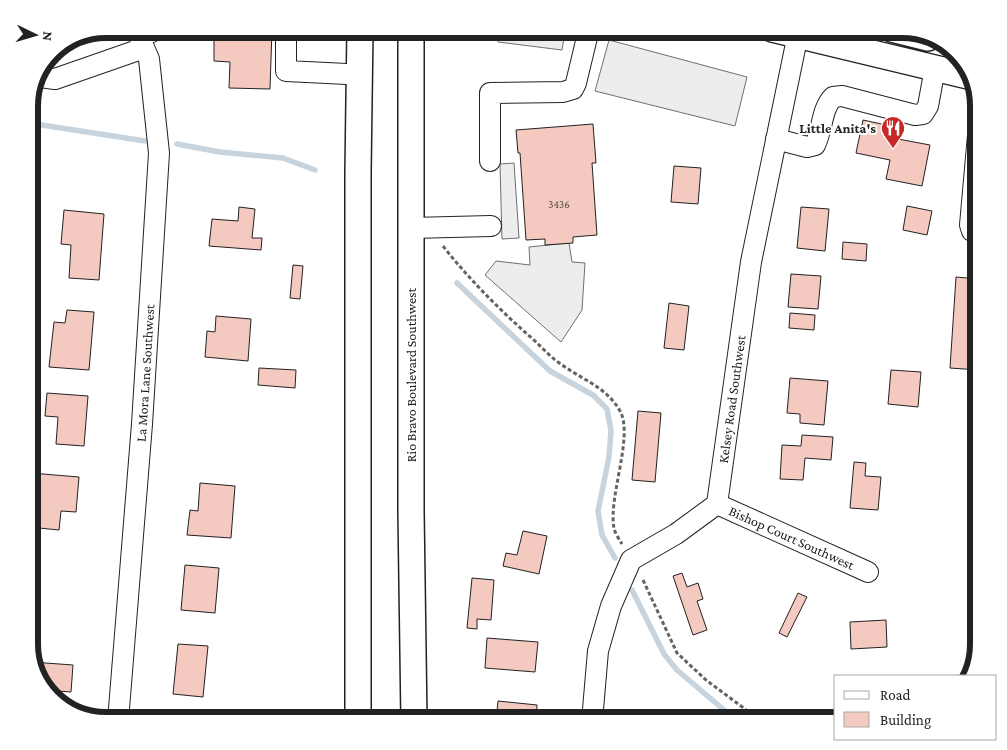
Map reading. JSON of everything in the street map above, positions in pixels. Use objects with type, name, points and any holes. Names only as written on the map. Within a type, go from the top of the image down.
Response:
[{"type":"main road","points":[[346,38],[347,74],[358,172]]},
{"type":"main road","points":[[358,712],[358,172],[360,38]]},
{"type":"main road","name":"Rio Bravo Boulevard Southwest","points":[[412,38],[423,228],[411,511],[414,712]]},
{"type":"main road","points":[[821,38],[963,75]]},
{"type":"street","points":[[43,77],[55,79],[141,38]]},
{"type":"street","name":"La Mora Lane Southwest","points":[[119,712],[142,424],[160,153],[145,38]]},
{"type":"street","points":[[286,38],[286,71],[347,74]]},
{"type":"street","points":[[490,161],[490,93],[563,92],[573,89],[587,38]]},
{"type":"street","name":"Kelsey Road Southwest","points":[[717,504],[751,262],[797,38]]},
{"type":"street","points":[[776,139],[807,147],[815,145],[820,136],[827,104],[833,97],[842,96],[915,115],[923,114],[928,106],[935,68]]},
{"type":"street","points":[[423,228],[491,226]]},
{"type":"street","points":[[593,712],[598,651],[611,606],[631,560],[676,534],[717,504]]},
{"type":"street","name":"Bishop Court Southwest","points":[[717,504],[868,572]]},
{"type":"path","points":[[423,228],[444,246],[504,313],[559,363],[609,395],[621,413],[624,424],[621,464],[612,508],[614,529],[646,585],[677,653],[706,680],[749,712]]},
{"type":"shaded area","points":[[499,38],[564,38],[562,50],[498,42]]},
{"type":"shaded area","points":[[609,40],[747,77],[735,126],[595,91]]},
{"type":"shaded area","points":[[514,163],[519,238],[502,239],[500,164]]},
{"type":"shaded area","points":[[569,243],[572,262],[585,263],[582,310],[561,342],[485,275],[496,261],[530,265],[529,247]]},
{"type":"building","points":[[214,38],[272,38],[270,89],[229,88],[230,62],[214,61]]},
{"type":"building","name":"Little Anita's","points":[[863,120],[900,128],[898,139],[930,145],[922,186],[886,179],[890,160],[856,153]]},
{"type":"building","points":[[593,124],[596,163],[592,163],[597,235],[573,237],[573,243],[545,245],[545,239],[526,240],[520,153],[518,153],[516,130]]},
{"type":"building","points":[[674,166],[701,168],[698,204],[671,202]]},
{"type":"building","points":[[907,206],[932,211],[927,235],[903,230]]},
{"type":"building","points":[[239,207],[255,209],[252,238],[262,238],[261,250],[209,246],[212,219],[238,221]]},
{"type":"building","points":[[801,207],[829,209],[825,251],[797,248]]},
{"type":"building","points":[[64,210],[104,214],[99,280],[69,278],[71,245],[61,244]]},
{"type":"building","points":[[843,242],[867,244],[866,261],[842,259]]},
{"type":"building","points":[[293,265],[303,266],[300,299],[290,298]]},
{"type":"building","points":[[791,274],[821,276],[818,309],[788,307]]},
{"type":"building","points":[[956,277],[970,278],[970,369],[950,368]]},
{"type":"building","points":[[669,303],[689,306],[684,350],[664,348]]},
{"type":"building","points":[[67,310],[94,312],[89,370],[49,367],[54,322],[65,323]]},
{"type":"building","points":[[790,313],[815,315],[814,330],[789,328]]},
{"type":"building","points":[[216,316],[251,319],[248,361],[205,357],[207,331],[215,332]]},
{"type":"building","points":[[259,368],[296,370],[295,388],[258,385]]},
{"type":"building","points":[[891,370],[921,372],[918,407],[888,404]]},
{"type":"building","points":[[790,378],[828,381],[824,425],[800,423],[800,414],[787,413]]},
{"type":"building","points":[[47,393],[88,396],[84,446],[56,444],[58,417],[45,416]]},
{"type":"building","points":[[638,411],[661,413],[655,482],[632,480]]},
{"type":"building","points":[[802,435],[833,437],[831,460],[805,458],[803,480],[780,479],[782,445],[801,446]]},
{"type":"building","points":[[854,462],[866,463],[865,476],[881,477],[878,510],[850,508]]},
{"type":"building","points":[[38,474],[79,477],[76,512],[61,511],[59,530],[38,528]]},
{"type":"building","points":[[200,483],[235,486],[231,538],[187,535],[190,510],[198,511]]},
{"type":"building","points":[[523,531],[547,536],[539,574],[503,566],[506,553],[517,555]]},
{"type":"building","points":[[185,565],[219,568],[215,613],[181,610]]},
{"type":"building","points":[[682,573],[687,587],[698,583],[703,599],[697,601],[707,630],[693,635],[673,576]]},
{"type":"building","points":[[472,578],[494,580],[491,620],[477,619],[477,629],[467,628]]},
{"type":"building","points":[[798,593],[807,597],[787,637],[779,633]]},
{"type":"building","points":[[886,620],[887,647],[851,649],[850,622]]},
{"type":"building","points":[[487,638],[538,642],[535,672],[485,668]]},
{"type":"building","points":[[178,644],[208,646],[203,697],[173,694]]},
{"type":"building","points":[[40,663],[73,665],[71,692],[54,690]]},
{"type":"building","points":[[498,701],[537,705],[537,712],[497,712]]},
{"type":"waterway","points":[[38,124],[145,141]]},
{"type":"waterway","points":[[177,144],[220,152],[283,158],[315,170]]},
{"type":"waterway","points":[[457,283],[550,371],[593,395],[607,409],[611,431],[609,457],[598,511],[602,535],[615,558]]},
{"type":"waterway","points":[[632,590],[664,654],[677,670],[726,712]]},
{"type":"place","name":"Little Anita's","points":[[893,149]]}]
